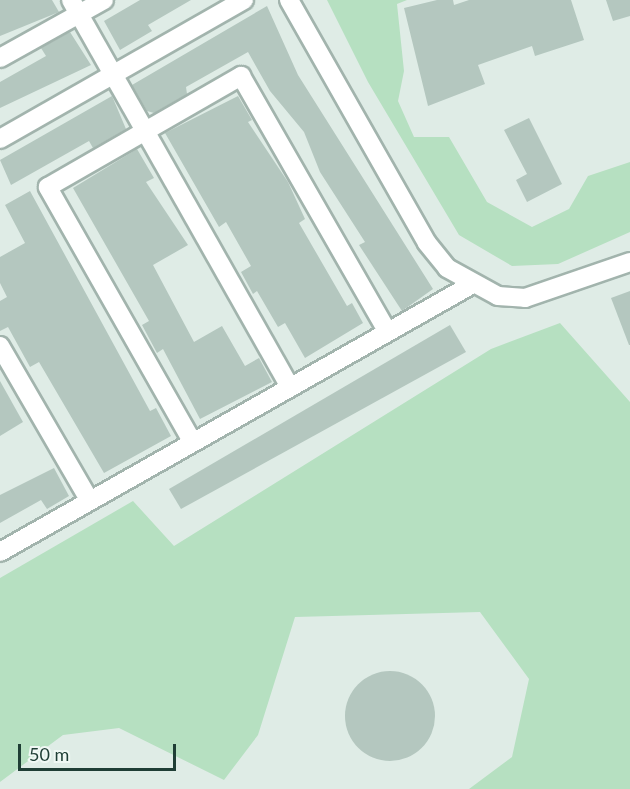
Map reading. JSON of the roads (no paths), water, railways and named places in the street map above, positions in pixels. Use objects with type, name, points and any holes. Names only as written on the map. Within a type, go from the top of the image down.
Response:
[{"type":"street","points":[[0,58],[75,7],[104,0]]},
{"type":"street","points":[[0,139],[244,0]]},
{"type":"street","points":[[289,0],[427,243],[447,268],[471,285],[525,298],[630,262]]},
{"type":"street","points":[[75,7],[290,387]]},
{"type":"street","points":[[192,441],[48,187],[241,76],[387,331]]},
{"type":"street","points":[[0,552],[192,441],[471,285]]},
{"type":"street","points":[[0,346],[90,501]]}]
